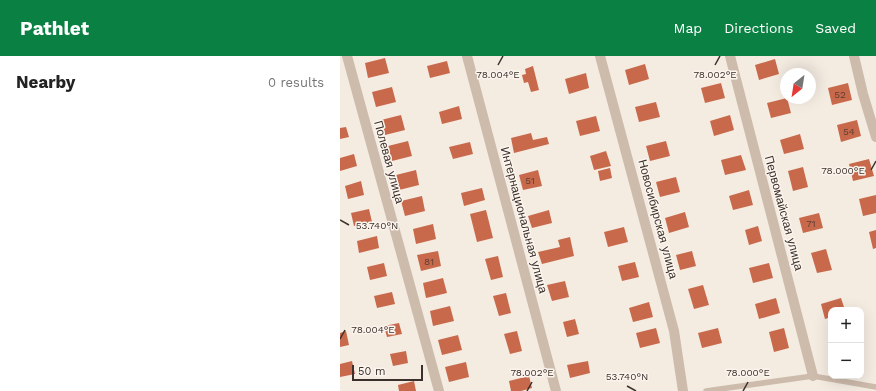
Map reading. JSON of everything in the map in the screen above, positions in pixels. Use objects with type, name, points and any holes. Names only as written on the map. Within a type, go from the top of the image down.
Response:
[{"type":"street","name":"Полевая улица","points":[[347,56],[439,391]]},
{"type":"street","name":"Интернациональная улица","points":[[467,56],[556,391]]},
{"type":"street","name":"Новосибирская улица","points":[[600,56],[674,331],[683,391]]},
{"type":"street","name":"Первомайская улица","points":[[730,56],[813,376]]},
{"type":"street","points":[[854,56],[876,138]]},
{"type":"lane","points":[[706,391],[813,376],[876,387]]},
{"type":"building","points":[[385,58],[389,73],[368,78],[365,63]]},
{"type":"building","points":[[775,59],[779,74],[759,80],[755,65]]},
{"type":"building","points":[[447,61],[450,73],[430,78],[427,66]]},
{"type":"building","points":[[645,64],[649,79],[629,85],[625,70]]},
{"type":"building","points":[[533,66],[539,90],[531,92],[528,82],[524,83],[522,75],[526,74],[525,69]]},
{"type":"building","points":[[586,73],[589,88],[569,94],[565,79]]},
{"type":"building","points":[[721,83],[725,98],[705,103],[701,88]]},
{"type":"building","points":[[848,83],[852,100],[832,105],[828,88]]},
{"type":"building","points":[[392,87],[396,102],[376,107],[372,92]]},
{"type":"building","points":[[780,100],[780,104],[789,104],[791,113],[771,118],[767,103]]},
{"type":"building","points":[[656,102],[660,117],[639,122],[635,107]]},
{"type":"building","points":[[459,106],[462,119],[442,124],[439,112]]},
{"type":"building","points":[[401,115],[405,130],[385,135],[381,120]]},
{"type":"building","points":[[730,115],[734,130],[714,136],[710,121]]},
{"type":"building","points":[[596,116],[600,131],[580,136],[576,121]]},
{"type":"building","points":[[857,120],[861,136],[841,142],[837,125]]},
{"type":"building","points":[[346,127],[349,137],[340,139],[340,128]]},
{"type":"building","points":[[531,133],[533,140],[547,137],[549,144],[514,153],[511,138]]},
{"type":"building","points":[[800,134],[804,149],[784,154],[780,140]]},
{"type":"building","points":[[408,141],[412,156],[392,161],[388,146]]},
{"type":"building","points":[[666,141],[670,156],[650,161],[646,146]]},
{"type":"building","points":[[470,142],[473,154],[453,159],[449,147]]},
{"type":"building","points":[[606,151],[611,166],[594,170],[590,156]]},
{"type":"building","points":[[354,154],[357,166],[340,171],[340,158]]},
{"type":"building","points":[[741,155],[746,170],[725,175],[721,160]]},
{"type":"building","points":[[869,159],[874,176],[853,181],[849,164]]},
{"type":"building","points":[[803,167],[808,187],[793,191],[788,171]]},
{"type":"building","points":[[610,168],[612,178],[600,181],[598,171]]},
{"type":"building","points":[[416,170],[419,185],[399,190],[396,175]]},
{"type":"building","points":[[538,170],[542,186],[523,190],[519,175]]},
{"type":"building","points":[[676,177],[680,192],[660,197],[656,182]]},
{"type":"building","points":[[361,181],[364,195],[348,199],[345,186]]},
{"type":"building","points":[[482,188],[485,200],[464,206],[461,193]]},
{"type":"building","points":[[749,190],[753,205],[733,210],[729,196]]},
{"type":"building","points":[[876,195],[876,213],[863,216],[859,199]]},
{"type":"building","points":[[422,196],[425,211],[405,216],[401,201]]},
{"type":"building","points":[[369,209],[372,222],[354,226],[351,213]]},
{"type":"building","points":[[486,210],[493,238],[477,242],[470,214]]},
{"type":"building","points":[[549,210],[552,223],[532,228],[528,216]]},
{"type":"building","points":[[685,212],[689,227],[669,233],[665,218]]},
{"type":"building","points":[[819,213],[823,228],[803,233],[799,218]]},
{"type":"building","points":[[433,224],[436,239],[416,244],[413,229]]},
{"type":"building","points":[[758,226],[762,241],[749,245],[745,230]]},
{"type":"building","points":[[624,227],[628,242],[608,247],[604,232]]},
{"type":"building","points":[[876,230],[876,248],[873,249],[869,232]]},
{"type":"building","points":[[377,236],[379,248],[359,253],[357,241]]},
{"type":"building","points":[[570,237],[574,256],[542,264],[538,252],[560,247],[558,240]]},
{"type":"building","points":[[826,249],[832,270],[817,273],[811,253]]},
{"type":"building","points":[[438,251],[441,266],[421,271],[417,255]]},
{"type":"building","points":[[692,251],[696,266],[680,270],[676,255]]},
{"type":"building","points":[[498,256],[503,277],[491,280],[485,259]]},
{"type":"building","points":[[635,262],[639,277],[622,281],[618,266]]},
{"type":"building","points":[[384,263],[387,276],[370,280],[367,267]]},
{"type":"building","points":[[769,263],[773,278],[753,283],[749,268]]},
{"type":"building","points":[[443,278],[447,293],[426,298],[423,283]]},
{"type":"building","points":[[565,281],[569,297],[552,301],[547,285]]},
{"type":"building","points":[[703,285],[709,305],[694,309],[688,289]]},
{"type":"building","points":[[392,292],[395,304],[377,308],[374,296]]},
{"type":"building","points":[[506,293],[511,313],[499,316],[493,296]]},
{"type":"building","points":[[776,298],[780,313],[759,319],[755,304]]},
{"type":"building","points":[[841,298],[844,307],[828,307],[828,318],[825,319],[821,304]]},
{"type":"building","points":[[649,302],[653,317],[633,322],[629,308]]},
{"type":"building","points":[[450,306],[454,321],[433,326],[430,311]]},
{"type":"building","points":[[575,319],[579,334],[567,337],[563,322]]},
{"type":"building","points":[[399,323],[402,334],[387,337],[384,326]]},
{"type":"building","points":[[656,328],[660,343],[640,348],[636,333]]},
{"type":"building","points":[[718,328],[722,343],[702,348],[698,333]]},
{"type":"building","points":[[784,328],[789,348],[774,352],[769,332]]},
{"type":"building","points":[[346,331],[349,345],[340,347],[340,333]]},
{"type":"building","points":[[517,331],[522,351],[510,354],[504,334]]},
{"type":"building","points":[[458,335],[462,350],[442,355],[438,340]]},
{"type":"building","points":[[406,351],[408,363],[393,366],[390,354]]},
{"type":"building","points":[[352,361],[355,374],[340,377],[340,364]]},
{"type":"building","points":[[588,361],[590,373],[570,378],[567,365]]},
{"type":"building","points":[[466,362],[469,377],[449,382],[445,367]]},
{"type":"building","points":[[529,376],[532,388],[521,391],[511,391],[509,381]]},
{"type":"building","points":[[414,381],[416,391],[399,391],[398,385]]}]
